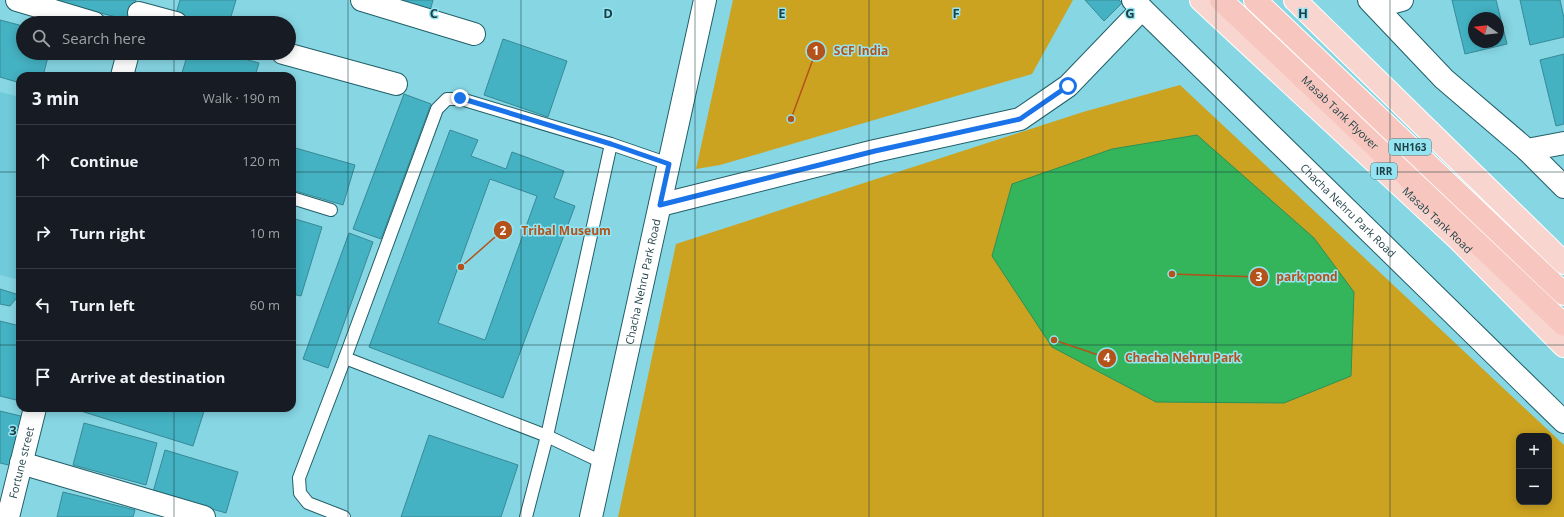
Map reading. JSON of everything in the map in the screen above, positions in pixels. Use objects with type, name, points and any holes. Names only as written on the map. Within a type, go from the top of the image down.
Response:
[{"type":"highway","name":"Masab Tank Flyover","points":[[1221,0],[1564,325]]},
{"type":"highway","name":"Masab Tank Flyover","points":[[1255,0],[1564,294]]},
{"type":"main road","name":"Masab Tank Road","points":[[1201,0],[1459,240],[1564,346]]},
{"type":"main road","points":[[1295,0],[1564,263]]},
{"type":"street","points":[[16,0],[70,16]]},
{"type":"street","points":[[362,0],[474,34]]},
{"type":"street","name":"Chacha Nehru Park Road","points":[[591,517],[705,0]]},
{"type":"street","points":[[1373,3],[1402,0]]},
{"type":"street","points":[[1373,3],[1444,79],[1527,150],[1564,187]]},
{"type":"street","points":[[660,205],[875,151],[1020,119],[1068,86],[1137,4]]},
{"type":"street","name":"Chacha Nehru Park Road","points":[[1137,4],[1564,422]]},
{"type":"street","points":[[139,12],[152,16]]},
{"type":"street","points":[[296,57],[396,84]]},
{"type":"street","points":[[123,72],[126,60]]},
{"type":"street","points":[[1527,150],[1564,143]]},
{"type":"street","name":"Fortune street","points":[[8,517],[35,412]]},
{"type":"street","points":[[21,463],[204,517]]},
{"type":"lane","points":[[344,517],[308,503],[300,493],[299,478],[437,109],[447,99],[460,98],[611,144],[669,164]]},
{"type":"lane","points":[[526,517],[546,436],[611,144]]},
{"type":"lane","points":[[296,199],[331,210]]},
{"type":"lane","points":[[345,358],[546,436],[604,463]]},
{"type":"shaded area","points":[[733,0],[1073,0],[1032,74],[720,165],[696,169]]},
{"type":"shaded area","points":[[1180,85],[1551,433],[1516,433],[1516,505],[1552,505],[1552,434],[1564,445],[1564,517],[618,517],[676,244],[1083,112]]},
{"type":"shaded area","points":[[0,92],[16,96],[16,279],[0,275]]},
{"type":"shaded area","points":[[1197,135],[1314,238],[1354,292],[1351,376],[1284,403],[1156,402],[1052,347],[992,256],[1012,184],[1112,149]]},
{"type":"building","points":[[52,0],[136,0],[132,16],[112,16]]},
{"type":"building","points":[[180,0],[236,0],[231,16],[175,16]]},
{"type":"building","points":[[376,0],[433,0],[429,15]]},
{"type":"building","points":[[1085,0],[1119,0],[1122,3],[1104,21]]},
{"type":"building","points":[[1452,0],[1496,0],[1499,12],[1468,12],[1468,48],[1490,48],[1465,54]]},
{"type":"building","points":[[1520,0],[1560,0],[1564,18],[1564,37],[1530,45]]},
{"type":"building","points":[[0,20],[16,24],[16,60],[47,60],[44,72],[16,72],[16,82],[0,77]]},
{"type":"building","points":[[1504,32],[1507,44],[1504,45]]},
{"type":"building","points":[[503,39],[567,61],[548,117],[484,95]]},
{"type":"building","points":[[1564,54],[1564,124],[1556,126],[1540,60]]},
{"type":"building","points":[[186,60],[248,60],[259,63],[256,72],[182,72]]},
{"type":"building","points":[[404,94],[431,104],[381,239],[353,229]]},
{"type":"building","points":[[450,130],[478,140],[471,156],[506,169],[512,152],[564,171],[554,198],[575,206],[503,398],[369,347]],"holes":[[[490,179],[537,196],[485,340],[438,323]]]},
{"type":"building","points":[[296,148],[355,165],[343,205],[296,191]]},
{"type":"building","points":[[296,219],[322,227],[301,296],[296,295]]},
{"type":"building","points":[[349,233],[373,242],[328,368],[303,359]]},
{"type":"building","points":[[0,289],[16,294],[16,299],[10,306],[0,304]]},
{"type":"building","points":[[0,321],[16,325],[16,400],[0,396]]},
{"type":"building","points":[[0,411],[25,417],[13,466],[0,463]]},
{"type":"building","points":[[84,412],[204,412],[193,446]]},
{"type":"building","points":[[84,423],[157,443],[146,485],[73,465]]},
{"type":"building","points":[[429,435],[518,465],[501,517],[401,517]]},
{"type":"building","points":[[165,450],[238,472],[226,513],[153,492]]},
{"type":"building","points":[[63,492],[135,510],[133,517],[57,517]]},
{"type":"place","name":"SCF India","points":[[791,119]]},
{"type":"place","name":"Tribal Museum","points":[[461,267]]},
{"type":"place","name":"park pond","points":[[1172,274]]},
{"type":"place","name":"Chacha Nehru Park","points":[[1054,340]]},
{"type":"route","points":[[460,98],[611,144],[669,164],[660,205],[875,151],[1020,119],[1068,86]]}]
